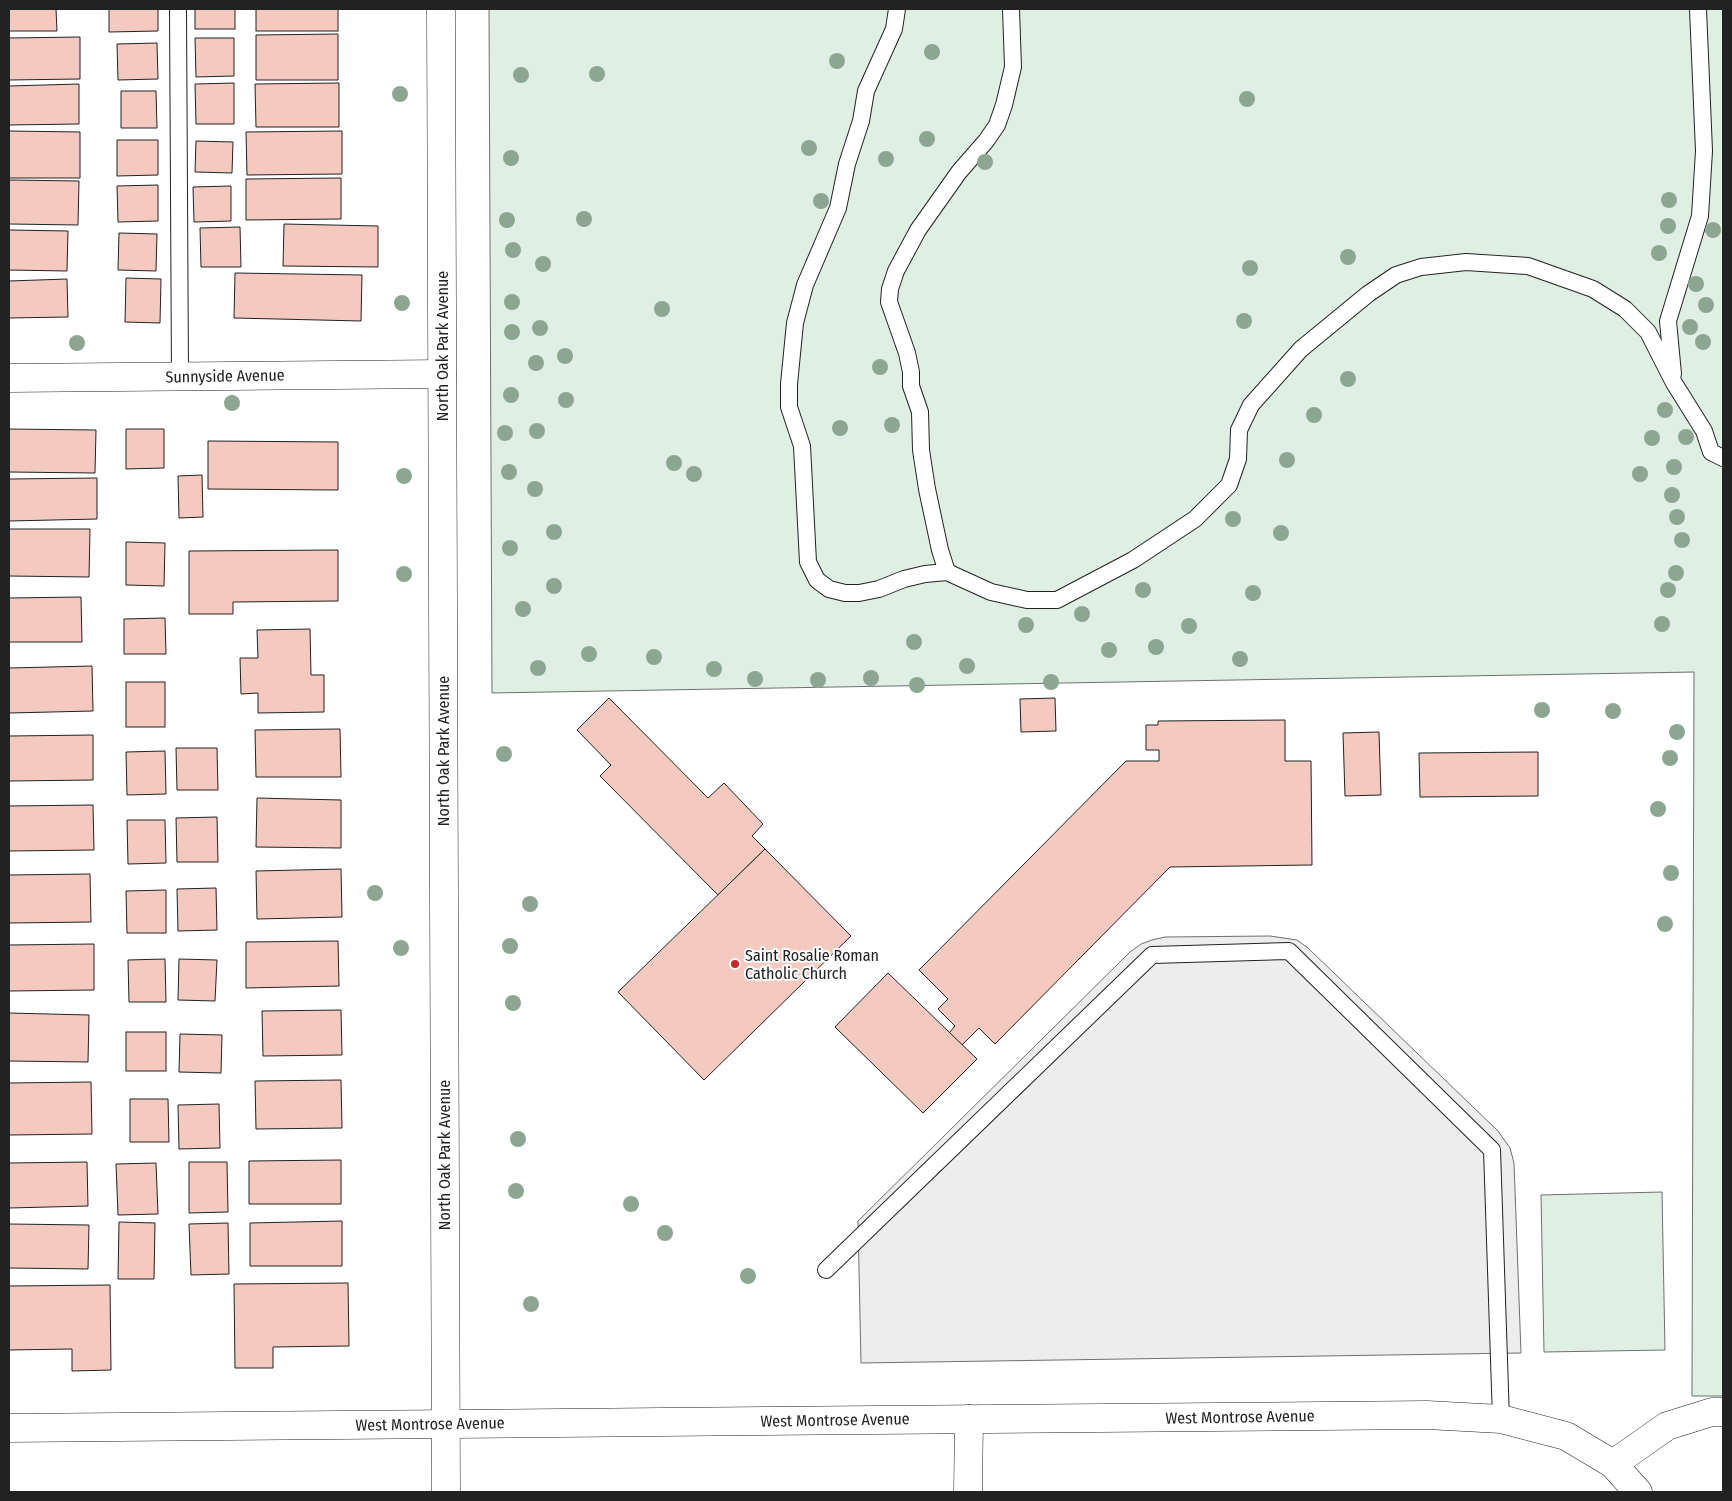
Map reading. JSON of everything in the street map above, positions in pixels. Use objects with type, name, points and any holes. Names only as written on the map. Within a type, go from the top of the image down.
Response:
[{"type":"street","name":"North Oak Park Avenue","points":[[441,9],[446,1492]]},
{"type":"street","name":"Sunnyside Avenue","points":[[9,378],[442,374]]},
{"type":"street","points":[[1613,1464],[1667,1426],[1712,1412],[1723,1412]]},
{"type":"street","name":"West Montrose Avenue","points":[[9,1428],[1417,1415],[1501,1419],[1566,1436],[1613,1464],[1638,1492]]},
{"type":"street","points":[[968,1492],[969,1419]]},
{"type":"lane","points":[[178,9],[180,376]]},
{"type":"lane","points":[[897,9],[894,28],[866,91],[861,121],[847,164],[838,208],[805,285],[795,323],[790,407],[802,446],[808,562],[817,580],[829,589],[845,593],[859,593],[879,589],[904,579],[925,574],[947,572],[991,592],[1027,600],[1058,600],[1133,560],[1195,519],[1229,485],[1238,459],[1239,430],[1251,405],[1301,349],[1382,285],[1396,276],[1421,267],[1466,262],[1528,266],[1593,289],[1625,309],[1648,332],[1674,383],[1704,431],[1711,452],[1723,458]]},
{"type":"lane","points":[[947,572],[938,543],[927,489],[921,450],[920,412],[911,386],[911,372],[906,353],[889,302],[890,289],[896,271],[918,230],[959,172],[986,141],[997,125],[1013,68],[1011,9]]},
{"type":"lane","points":[[1674,383],[1668,321],[1700,216],[1704,151],[1698,9]]},
{"type":"lane","points":[[826,1270],[1152,955],[1289,951],[1492,1150],[1501,1419]]},
{"type":"green space","points":[[489,9],[1723,9],[1723,1396],[1692,1396],[1694,672],[492,693]]},
{"type":"green space","points":[[1662,1192],[1665,1350],[1544,1352],[1541,1195]]},
{"type":"shaded area","points":[[1270,936],[1297,940],[1308,948],[1498,1131],[1510,1148],[1514,1163],[1521,1353],[861,1363],[858,1221],[1130,952],[1141,944],[1165,937]]},
{"type":"building","points":[[9,9],[56,9],[57,31],[9,31]]},
{"type":"building","points":[[109,9],[158,9],[158,31],[109,32]]},
{"type":"building","points":[[195,9],[235,9],[235,29],[195,29]]},
{"type":"building","points":[[256,9],[338,9],[338,31],[256,31]]},
{"type":"building","points":[[338,34],[338,80],[256,80],[256,35]]},
{"type":"building","points":[[80,37],[80,79],[9,80],[9,38]]},
{"type":"building","points":[[195,38],[234,38],[234,76],[196,77]]},
{"type":"building","points":[[157,43],[158,79],[118,80],[117,44]]},
{"type":"building","points":[[234,83],[234,124],[196,124],[195,84]]},
{"type":"building","points":[[339,83],[339,127],[256,127],[255,84]]},
{"type":"building","points":[[79,84],[79,124],[9,125],[9,86]]},
{"type":"building","points":[[121,91],[156,91],[157,128],[121,128]]},
{"type":"building","points":[[9,131],[80,132],[80,178],[9,178]]},
{"type":"building","points":[[342,131],[342,174],[247,175],[246,132]]},
{"type":"building","points":[[117,140],[158,140],[158,175],[117,176]]},
{"type":"building","points":[[196,141],[233,142],[232,173],[195,172]]},
{"type":"building","points":[[341,178],[341,219],[246,220],[246,179]]},
{"type":"building","points":[[9,180],[79,181],[78,225],[9,224]]},
{"type":"building","points":[[158,185],[158,221],[118,222],[117,186]]},
{"type":"building","points":[[231,186],[231,221],[194,222],[193,187]]},
{"type":"building","points":[[284,224],[378,226],[378,267],[283,266]]},
{"type":"building","points":[[240,227],[241,267],[201,267],[200,228]]},
{"type":"building","points":[[9,230],[68,231],[67,271],[9,270]]},
{"type":"building","points":[[119,233],[157,234],[156,271],[118,270]]},
{"type":"building","points":[[235,273],[362,275],[361,321],[234,318]]},
{"type":"building","points":[[126,278],[161,279],[160,323],[125,322]]},
{"type":"building","points":[[67,279],[68,317],[9,318],[9,281]]},
{"type":"building","points":[[9,429],[96,430],[95,473],[9,472]]},
{"type":"building","points":[[126,429],[164,429],[164,468],[126,469]]},
{"type":"building","points":[[208,441],[338,442],[338,490],[208,489]]},
{"type":"building","points":[[202,475],[203,517],[179,518],[178,476]]},
{"type":"building","points":[[97,478],[97,519],[9,521],[9,479]]},
{"type":"building","points":[[9,529],[90,529],[89,577],[9,576]]},
{"type":"building","points":[[126,542],[165,543],[164,586],[126,585]]},
{"type":"building","points":[[338,550],[338,601],[233,602],[233,614],[189,614],[189,551]]},
{"type":"building","points":[[81,597],[82,642],[9,642],[9,598]]},
{"type":"building","points":[[165,618],[166,654],[124,654],[124,619]]},
{"type":"building","points":[[310,629],[311,675],[324,675],[324,712],[258,713],[258,693],[241,694],[240,658],[258,658],[257,630]]},
{"type":"building","points":[[92,666],[93,711],[9,713],[9,668]]},
{"type":"building","points":[[126,682],[165,682],[165,727],[126,727]]},
{"type":"building","points":[[609,698],[708,798],[724,783],[763,824],[752,836],[765,849],[718,895],[600,776],[611,765],[577,730]]},
{"type":"building","points":[[1055,698],[1056,731],[1021,732],[1020,699]]},
{"type":"building","points":[[1285,720],[1285,761],[1311,761],[1312,865],[1170,867],[995,1044],[979,1028],[962,1045],[949,1033],[955,1026],[938,1009],[948,999],[919,970],[1126,761],[1159,761],[1159,750],[1146,750],[1146,725],[1158,725],[1158,721]]},
{"type":"building","points":[[340,729],[341,777],[256,777],[255,730]]},
{"type":"building","points":[[1379,732],[1381,795],[1345,796],[1343,733]]},
{"type":"building","points":[[93,735],[93,780],[9,781],[9,736]]},
{"type":"building","points":[[176,748],[217,748],[218,790],[177,790]]},
{"type":"building","points":[[165,751],[166,794],[127,795],[126,752]]},
{"type":"building","points":[[1538,752],[1538,796],[1420,797],[1419,753]]},
{"type":"building","points":[[257,798],[341,800],[341,848],[256,847]]},
{"type":"building","points":[[93,805],[94,850],[9,851],[9,806]]},
{"type":"building","points":[[217,817],[218,862],[177,862],[176,818]]},
{"type":"building","points":[[127,820],[165,820],[166,863],[128,864]]},
{"type":"building","name":"Saint Rosalie Roman Catholic Church","points":[[765,849],[851,936],[704,1080],[618,992]]},
{"type":"building","points":[[341,869],[342,917],[257,919],[256,871]]},
{"type":"building","points":[[90,874],[91,922],[9,923],[9,875]]},
{"type":"building","points":[[216,888],[217,930],[178,931],[177,889]]},
{"type":"building","points":[[166,890],[166,933],[127,933],[126,891]]},
{"type":"building","points":[[338,941],[339,986],[246,988],[246,942]]},
{"type":"building","points":[[94,944],[94,990],[9,991],[9,945]]},
{"type":"building","points":[[165,959],[166,1002],[129,1002],[128,960]]},
{"type":"building","points":[[179,959],[217,960],[215,1001],[178,1000]]},
{"type":"building","points":[[888,973],[977,1059],[923,1113],[835,1027]]},
{"type":"building","points":[[341,1010],[342,1055],[263,1056],[262,1011]]},
{"type":"building","points":[[9,1013],[89,1015],[88,1062],[9,1061]]},
{"type":"building","points":[[126,1032],[166,1032],[166,1071],[126,1071]]},
{"type":"building","points":[[180,1034],[222,1035],[221,1073],[179,1072]]},
{"type":"building","points":[[341,1080],[342,1128],[256,1129],[255,1081]]},
{"type":"building","points":[[91,1082],[92,1134],[9,1135],[9,1083]]},
{"type":"building","points":[[130,1099],[168,1099],[169,1142],[130,1142]]},
{"type":"building","points":[[219,1104],[220,1148],[179,1149],[178,1105]]},
{"type":"building","points":[[341,1160],[341,1204],[249,1204],[249,1161]]},
{"type":"building","points":[[87,1162],[88,1206],[9,1208],[9,1163]]},
{"type":"building","points":[[189,1162],[227,1162],[228,1212],[189,1213]]},
{"type":"building","points":[[156,1163],[158,1214],[118,1215],[116,1164]]},
{"type":"building","points":[[342,1221],[342,1266],[250,1266],[250,1223]]},
{"type":"building","points":[[119,1222],[155,1223],[154,1279],[118,1279]]},
{"type":"building","points":[[228,1223],[229,1274],[191,1275],[189,1224]]},
{"type":"building","points":[[9,1224],[89,1225],[88,1269],[9,1268]]},
{"type":"building","points":[[348,1283],[349,1346],[273,1347],[273,1368],[235,1368],[234,1284]]},
{"type":"building","points":[[110,1285],[111,1370],[72,1371],[72,1349],[9,1350],[9,1286]]},
{"type":"place","name":"Saint Rosalie Roman Catholic Church","points":[[735,964]]}]
